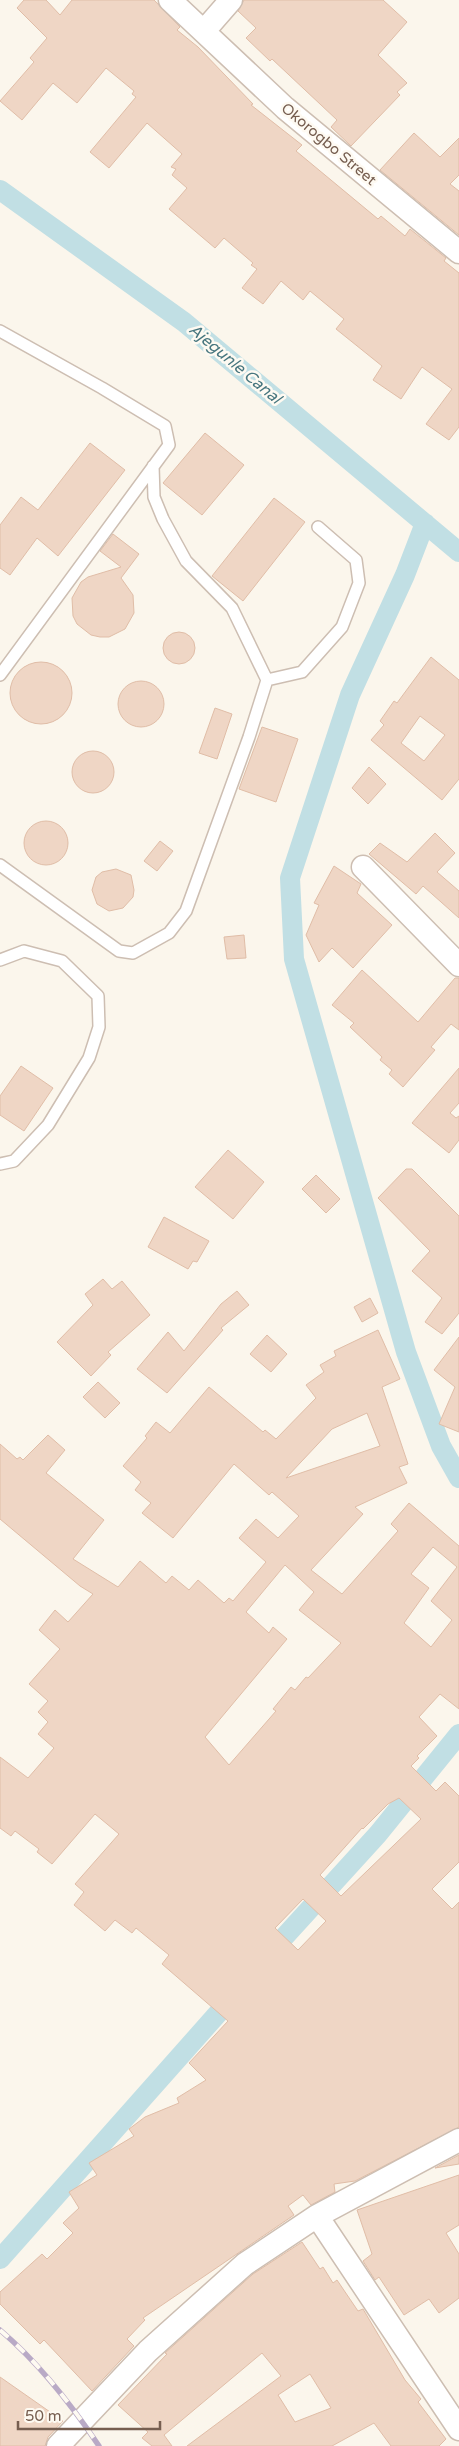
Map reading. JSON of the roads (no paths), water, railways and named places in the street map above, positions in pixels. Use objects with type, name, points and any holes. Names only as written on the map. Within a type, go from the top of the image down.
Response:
[{"type":"street","name":"Okorogbo Street","points":[[170,0],[285,108],[459,252]]},
{"type":"street","points":[[204,31],[231,0]]},
{"type":"street","points":[[363,867],[459,965]]},
{"type":"street","points":[[58,2446],[148,2351],[245,2264],[317,2216],[459,2140]]},
{"type":"street","points":[[317,2216],[459,2430]]},
{"type":"lane","points":[[0,332],[102,388],[165,426],[169,445],[0,675]]},
{"type":"lane","points":[[0,865],[119,951],[133,953],[169,933],[186,911],[249,737],[267,680],[232,608],[186,561],[162,519],[154,498],[153,466]]},
{"type":"lane","points":[[267,680],[302,672],[342,627],[359,583],[356,560],[318,527]]},
{"type":"lane","points":[[0,960],[24,951],[62,961],[98,996],[99,1026],[89,1058],[48,1125],[14,1161],[0,1164]]},
{"type":"waterway","name":"Ajegunle Canal","points":[[0,190],[184,322],[459,552]]},
{"type":"waterway","points":[[425,523],[405,575],[350,695],[290,878],[294,959],[406,1352],[441,1446],[459,1478]]},
{"type":"waterway","points":[[266,1957],[378,1834],[459,1734]]},
{"type":"waterway","points":[[0,2259],[236,1993]]},
{"type":"railway","points":[[0,2330],[28,2356],[54,2385],[99,2446]]}]
